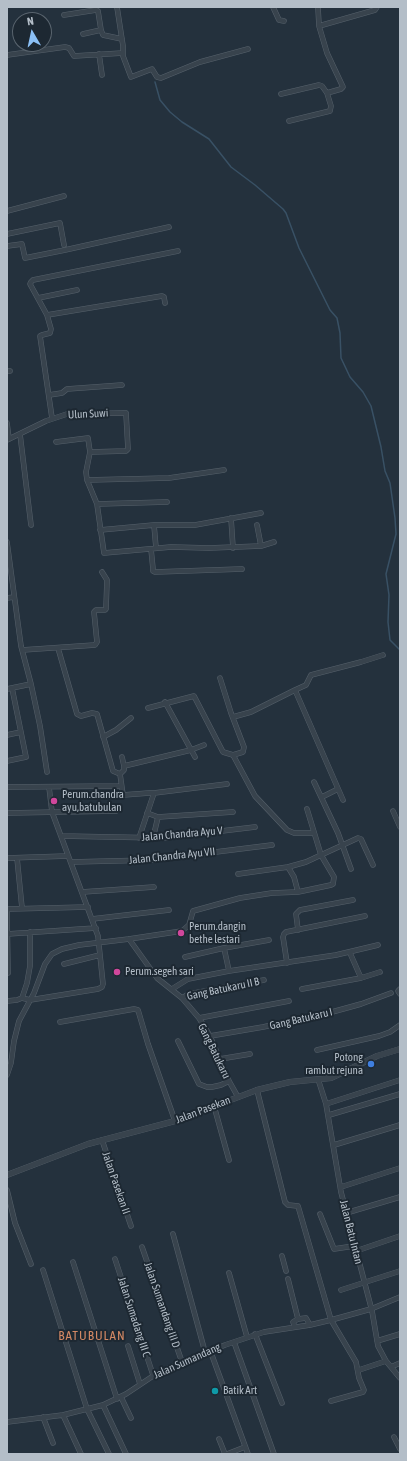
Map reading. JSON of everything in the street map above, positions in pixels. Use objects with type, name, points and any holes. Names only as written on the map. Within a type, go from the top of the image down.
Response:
[{"type":"street","points":[[117,7],[122,39],[123,58],[130,77],[152,69],[156,77],[160,78],[206,60],[248,49]]},
{"type":"street","points":[[273,7],[277,17],[281,21],[284,21]]},
{"type":"street","points":[[318,7],[319,26],[327,53],[343,85],[342,88],[327,93]]},
{"type":"street","points":[[319,26],[375,10],[377,7]]},
{"type":"street","points":[[64,15],[96,10],[98,12],[101,30],[104,35],[122,39]]},
{"type":"street","points":[[83,34],[101,30]]},
{"type":"street","points":[[7,55],[65,47],[68,48],[74,56],[123,53]]},
{"type":"street","points":[[99,54],[102,76]]},
{"type":"street","points":[[281,94],[319,85],[322,86],[327,93],[331,106],[330,110],[289,121]]},
{"type":"street","points":[[7,211],[64,196]]},
{"type":"street","points":[[7,234],[60,223],[64,245]]},
{"type":"street","points":[[7,246],[22,244],[25,258],[169,227]]},
{"type":"street","points":[[52,418],[40,338],[41,335],[51,332],[47,315],[30,284],[31,282],[33,280],[178,251]]},
{"type":"street","points":[[38,298],[77,290]]},
{"type":"street","points":[[47,315],[162,296],[164,297],[165,303]]},
{"type":"street","points":[[49,395],[62,393],[67,389],[122,385]]},
{"type":"street","name":"Ulun Suwi","points":[[8,440],[52,418],[71,413],[126,413],[128,449],[90,452]]},
{"type":"street","points":[[7,423],[8,440]]},
{"type":"street","points":[[20,434],[31,525]]},
{"type":"street","points":[[56,442],[86,438],[89,440],[90,452],[86,472],[87,480],[97,504],[104,553],[171,547],[233,548],[261,546],[274,542]]},
{"type":"street","points":[[87,480],[169,478],[224,470]]},
{"type":"street","points":[[97,504],[167,502]]},
{"type":"street","points":[[100,530],[154,525],[195,525],[261,513]]},
{"type":"street","points":[[231,518],[233,548]]},
{"type":"street","points":[[154,525],[153,569],[155,572],[242,569]]},
{"type":"street","points":[[257,525],[261,546]]},
{"type":"street","points":[[7,542],[22,650],[40,726],[47,772]]},
{"type":"street","points":[[22,650],[94,645],[96,643],[94,612],[96,610],[105,610],[106,608],[107,580],[102,572]]},
{"type":"street","points":[[7,598],[14,597]]},
{"type":"street","points":[[58,648],[77,714],[81,716],[92,712],[96,714],[113,772],[120,774]]},
{"type":"street","points":[[233,717],[251,712],[306,685],[311,675],[361,662],[383,654]]},
{"type":"street","points":[[148,708],[165,702],[194,696],[221,749],[226,753],[233,755],[243,752],[245,749],[220,678]]},
{"type":"street","points":[[7,760],[26,757],[9,688],[31,684]]},
{"type":"street","points":[[295,690],[343,800]]},
{"type":"street","points":[[165,702],[195,757]]},
{"type":"street","points":[[103,737],[116,730],[131,718]]},
{"type":"street","points":[[7,735],[21,732]]},
{"type":"street","points":[[124,766],[191,750],[204,745]]},
{"type":"street","points":[[233,755],[255,796],[287,830],[294,833],[314,833]]},
{"type":"street","points":[[120,774],[124,770],[122,758]]},
{"type":"street","points":[[120,774],[123,795],[154,794],[227,784]]},
{"type":"street","points":[[314,782],[322,797],[351,869]]},
{"type":"street","points":[[7,787],[122,786]]},
{"type":"street","points":[[7,1001],[22,998],[30,1000],[98,989],[102,987],[104,980],[100,956],[100,942],[52,812],[49,787]]},
{"type":"street","points":[[322,797],[338,789]]},
{"type":"street","points":[[139,838],[154,794]]},
{"type":"street","points":[[7,1075],[11,1063],[14,1040],[19,1021],[34,993],[44,964],[52,954],[68,948],[100,942],[182,931],[189,925],[192,912],[196,910],[240,898],[272,893],[298,892],[333,884],[334,877],[320,855],[307,809]]},
{"type":"street","points":[[7,813],[116,811]]},
{"type":"street","points":[[393,811],[400,827]]},
{"type":"street","points":[[148,813],[158,817],[233,812]]},
{"type":"street","points":[[153,838],[158,817]]},
{"type":"street","name":"Jalan Chandra Ayu V","points":[[62,836],[153,838],[255,827]]},
{"type":"street","points":[[238,874],[288,867],[306,862],[360,838],[373,865]]},
{"type":"street","name":"Jalan Chandra Ayu VII","points":[[71,862],[151,860],[272,845]]},
{"type":"street","points":[[7,858],[68,856]]},
{"type":"street","points":[[17,858],[22,908]]},
{"type":"street","points":[[288,867],[294,877],[298,892]]},
{"type":"street","points":[[82,892],[154,887]]},
{"type":"street","points":[[298,930],[296,914],[300,910],[353,900]]},
{"type":"street","points":[[8,973],[8,910],[10,908],[88,907]]},
{"type":"street","points":[[92,919],[169,910]]},
{"type":"street","points":[[287,963],[284,934],[365,916]]},
{"type":"street","points":[[8,934],[96,928]]},
{"type":"street","points":[[22,998],[28,983],[30,966],[30,932]]},
{"type":"street","name":"Gang Batukaru","points":[[129,939],[158,978],[182,998],[198,1018],[210,1036],[229,1081],[238,1097]]},
{"type":"street","points":[[185,956],[269,940]]},
{"type":"street","points":[[172,989],[188,979],[229,971],[350,953],[378,945]]},
{"type":"street","points":[[224,948],[229,971]]},
{"type":"street","points":[[350,953],[361,978]]},
{"type":"street","points":[[64,964],[100,956]]},
{"type":"street","points":[[302,989],[361,978],[380,972]]},
{"type":"street","name":"Gang Batukaru II B","points":[[182,998],[189,994],[264,980]]},
{"type":"street","name":"Gang Batukaru I","points":[[210,1036],[264,1027],[332,1012],[361,1004],[391,993]]},
{"type":"street","points":[[198,1018],[289,1001]]},
{"type":"street","points":[[60,1022],[134,1009],[138,1010],[148,1044],[175,1121]]},
{"type":"street","points":[[317,1050],[379,1036],[390,1032],[400,1025]]},
{"type":"street","points":[[178,1041],[199,1084],[207,1088],[221,1085],[229,1081]]},
{"type":"street","name":"Jalan Pasekan","points":[[7,1175],[88,1144],[151,1129],[257,1090],[290,1082],[331,1078],[376,1056],[400,1049]]},
{"type":"street","points":[[220,1059],[250,1054]]},
{"type":"street","name":"Jalan Batu Intan","points":[[318,1079],[326,1104],[346,1213],[371,1309],[380,1352],[400,1378]]},
{"type":"street","points":[[326,1104],[400,1080]]},
{"type":"street","points":[[257,1090],[285,1202],[288,1205],[298,1206],[331,1320],[353,1356],[364,1390],[363,1392],[331,1401]]},
{"type":"street","points":[[328,1115],[400,1094]]},
{"type":"street","points":[[214,1106],[229,1160]]},
{"type":"street","points":[[334,1145],[400,1126]]},
{"type":"street","name":"Jalan Pasekan II","points":[[102,1140],[131,1226]]},
{"type":"street","points":[[341,1187],[400,1168]]},
{"type":"street","points":[[7,1190],[15,1223],[31,1264]]},
{"type":"street","points":[[346,1213],[400,1197]]},
{"type":"street","points":[[320,1214],[334,1249],[354,1246]]},
{"type":"street","points":[[173,1234],[208,1351],[248,1454]]},
{"type":"street","points":[[356,1251],[400,1236]]},
{"type":"street","name":"Jalan Sumandang III D","points":[[142,1247],[182,1362]]},
{"type":"street","points":[[282,1256],[286,1271]]},
{"type":"street","name":"Jalan Sumadang III C","points":[[115,1259],[153,1375]]},
{"type":"street","points":[[73,1262],[119,1398],[131,1418]]},
{"type":"street","points":[[43,1270],[87,1409],[109,1454]]},
{"type":"street","points":[[341,1290],[400,1271]]},
{"type":"street","points":[[229,1273],[247,1337]]},
{"type":"street","points":[[288,1278],[298,1319]]},
{"type":"street","name":"Jalan Sumandang","points":[[7,1422],[62,1415],[103,1404],[119,1398],[153,1375],[208,1351],[255,1334],[331,1320],[371,1309],[400,1297]]},
{"type":"street","points":[[295,1327],[293,1322],[298,1319],[306,1318],[310,1325]]},
{"type":"street","points":[[255,1334],[282,1403]]},
{"type":"street","points":[[377,1341],[400,1334]]},
{"type":"street","points":[[234,1342],[274,1454]]},
{"type":"street","points":[[128,1346],[140,1384]]},
{"type":"street","points":[[358,1370],[386,1361]]},
{"type":"street","points":[[391,1367],[400,1363]]},
{"type":"street","points":[[103,1404],[126,1454]]},
{"type":"street","points":[[62,1415],[81,1454]]},
{"type":"street","points":[[43,1417],[53,1443]]},
{"type":"street","points":[[394,1437],[400,1449]]},
{"type":"street","points":[[219,1438],[226,1454],[245,1447]]},
{"type":"waterway","points":[[155,82],[160,100],[170,112],[182,122],[209,139],[231,167],[283,209],[286,213],[299,248],[330,310],[337,318],[340,333],[341,358],[350,377],[363,392],[371,406],[385,471],[390,483],[396,534],[386,574],[389,595],[388,622],[390,640],[400,650]]},
{"type":"place","name":"Perum.chandra ayu,batubulan","points":[[54,801]]},
{"type":"place","name":"Perum.dangin bethe lestari","points":[[181,933]]},
{"type":"place","name":"Perum.segeh sari","points":[[117,972]]},
{"type":"place","name":"Potong rambut rejuna","points":[[371,1064]]},
{"type":"place","name":"Batik Art","points":[[215,1391]]},
{"type":"district","name":"BATUBULAN","points":[[92,1336]]}]
